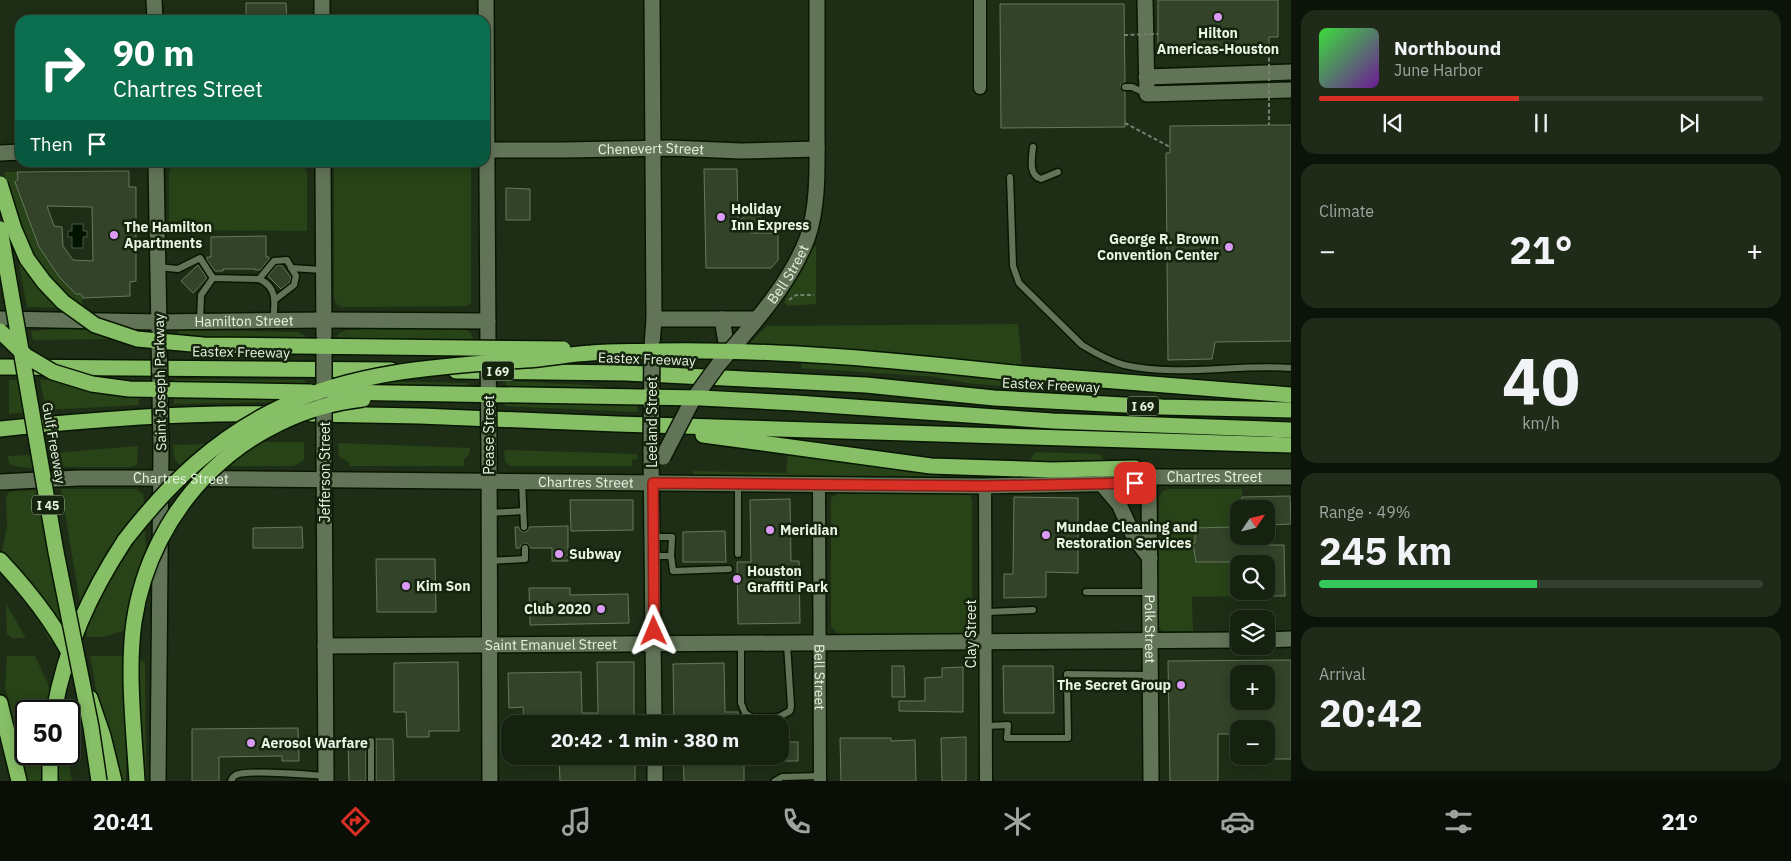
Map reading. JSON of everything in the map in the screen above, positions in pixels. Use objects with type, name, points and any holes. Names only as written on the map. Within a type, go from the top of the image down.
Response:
[{"type":"highway","points":[[0,184],[14,229],[27,260],[44,282],[63,302],[95,325],[137,339],[203,346],[553,348],[592,352]]},
{"type":"highway","name":"Gulf Freeway","points":[[0,229],[56,552],[91,727],[99,781]]},
{"type":"highway","points":[[0,331],[26,356],[54,372],[92,384],[129,389],[701,398],[1062,421],[1291,430]]},
{"type":"highway","points":[[56,700],[63,670],[76,631],[105,571],[125,540],[152,505],[184,473],[213,448],[244,427],[308,395],[374,376],[432,367],[538,359],[592,352],[699,350],[776,352],[1291,396]]},
{"type":"highway","name":"Eastex Freeway","points":[[0,367],[203,367],[626,373],[866,385],[994,398],[1162,407],[1291,410]]},
{"type":"highway","points":[[137,781],[132,659],[134,621],[147,570],[159,540],[176,511],[205,476],[224,459],[248,441],[274,426],[302,413],[355,400],[419,394]]},
{"type":"highway","points":[[0,429],[108,418],[226,413],[420,416],[1291,445]]},
{"type":"highway","points":[[617,424],[931,466],[1052,470],[1135,468],[1149,477]]},
{"type":"highway","points":[[0,560],[35,601],[75,664],[97,719],[114,781]]},
{"type":"highway","points":[[0,703],[19,781]]},
{"type":"highway","points":[[50,765],[50,781]]},
{"type":"street","points":[[154,0],[154,15]]},
{"type":"street","points":[[322,0],[322,15]]},
{"type":"street","name":"Pease Street","points":[[486,0],[486,15]]},
{"type":"street","name":"Leeland Street","points":[[652,0],[654,318],[652,345],[657,454]]},
{"type":"street","name":"Bell Street","points":[[653,483],[657,454],[692,401],[790,274],[807,238],[816,189],[817,0]]},
{"type":"street","points":[[980,0],[980,88]]},
{"type":"street","points":[[1146,0],[1147,94],[1291,90]]},
{"type":"street","points":[[1146,77],[1291,72]]},
{"type":"street","name":"Chenevert Street","points":[[490,150],[652,148],[722,151],[817,149]]},
{"type":"street","points":[[0,153],[15,152]]},
{"type":"street","name":"Saint Joseph Parkway","points":[[156,167],[162,478],[158,781]]},
{"type":"street","name":"Jefferson Street","points":[[323,167],[326,779]]},
{"type":"street","name":"Pease Street","points":[[486,167],[490,781]]},
{"type":"street","points":[[654,318],[757,319]]},
{"type":"street","name":"Hamilton Street","points":[[0,319],[159,329],[200,322],[324,320],[488,321]]},
{"type":"street","points":[[722,319],[728,354]]},
{"type":"street","name":"Chartres Street","points":[[0,482],[78,478],[162,478],[985,486],[1135,483],[1149,477],[1291,477]]},
{"type":"street","name":"Polk Street","points":[[1149,477],[1151,781]]},
{"type":"street","name":"Leeland Street","points":[[653,483],[654,715]]},
{"type":"street","points":[[1102,484],[1119,504],[1134,537],[1150,558]]},
{"type":"street","name":"Bell Street","points":[[819,485],[820,779]]},
{"type":"street","name":"Clay Street","points":[[985,486],[986,781]]},
{"type":"street","points":[[1275,640],[1291,639]]},
{"type":"street","name":"Saint Emanuel Street","points":[[325,646],[1230,640]]},
{"type":"street","points":[[655,765],[655,781]]},
{"type":"lane","points":[[1146,77],[1128,87],[1147,94]]},
{"type":"lane","points":[[1033,147],[1033,174],[1041,179],[1058,172]]},
{"type":"lane","points":[[1010,177],[1013,266],[1019,284],[1082,345],[1125,365],[1148,368],[1291,368]]},
{"type":"lane","points":[[158,268],[178,269],[200,258],[213,278]]},
{"type":"lane","points":[[259,279],[274,261],[287,260],[296,276],[294,286],[276,299]]},
{"type":"lane","points":[[291,268],[324,270]]},
{"type":"lane","points":[[213,278],[259,279],[264,281],[276,299],[273,321]]},
{"type":"lane","points":[[200,322],[201,295],[213,278]]},
{"type":"lane","points":[[522,481],[524,527]]},
{"type":"lane","points":[[738,484],[738,554]]},
{"type":"lane","points":[[489,513],[523,512]]},
{"type":"lane","points":[[653,537],[672,537],[671,556],[673,571],[729,568]]},
{"type":"lane","points":[[489,561],[525,559],[525,548]]},
{"type":"lane","points":[[653,556],[671,556]]},
{"type":"lane","points":[[1086,592],[1150,592]]},
{"type":"lane","points":[[986,612],[1033,610]]},
{"type":"lane","points":[[741,643],[741,702],[745,713],[753,718],[779,717],[790,711],[787,643]]},
{"type":"lane","points":[[986,726],[1008,725],[1008,738],[1068,738],[1067,674],[1150,675]]},
{"type":"lane","points":[[371,741],[371,781]]},
{"type":"lane","points":[[231,781],[238,774],[269,773],[326,779]]},
{"type":"lane","points":[[774,781],[782,777],[820,779]]},
{"type":"path","points":[[1124,35],[1158,34]]},
{"type":"path","points":[[1269,50],[1269,125]]},
{"type":"path","points":[[1125,124],[1170,147]]},
{"type":"path","points":[[789,300],[796,295],[814,295]]},
{"type":"green space","points":[[172,167],[304,167],[307,173],[307,231],[169,230],[169,172]]},
{"type":"green space","points":[[471,167],[471,303],[466,306],[343,307],[337,304],[334,297],[334,168]]},
{"type":"green space","points":[[4,172],[17,172],[18,179],[15,182],[39,247],[60,278],[76,294],[81,294],[83,298],[81,308],[52,282],[31,255],[16,220]]},
{"type":"green space","points":[[813,246],[816,247],[816,304],[788,306],[784,302]]},
{"type":"green space","points":[[17,253],[62,308],[27,307]]},
{"type":"green space","points":[[1018,324],[1022,366],[899,353],[750,343],[767,326]]},
{"type":"green space","points":[[92,327],[120,339],[33,340],[31,331]]},
{"type":"green space","points":[[362,329],[465,329],[470,332],[474,340],[337,339],[338,334],[343,331]]},
{"type":"green space","points":[[179,330],[298,332],[305,336],[305,338],[202,338],[179,336]]},
{"type":"green space","points":[[802,358],[1029,379],[1036,389],[966,383],[936,377],[801,368]]},
{"type":"green space","points":[[174,379],[305,380],[305,386],[173,386]]},
{"type":"green space","points":[[9,380],[19,380],[25,412],[9,414]]},
{"type":"green space","points":[[40,380],[53,380],[79,388],[139,396],[139,405],[46,410]]},
{"type":"green space","points":[[385,381],[469,383],[469,387],[349,387]]},
{"type":"green space","points":[[505,381],[589,385],[622,391],[507,387]]},
{"type":"green space","points":[[711,389],[935,404],[935,407],[708,393]]},
{"type":"green space","points":[[174,398],[281,398],[275,402],[174,404]]},
{"type":"green space","points":[[505,400],[637,403],[637,412],[504,406]]},
{"type":"green space","points":[[257,442],[304,442],[304,460],[294,466],[226,466]]},
{"type":"green space","points":[[338,443],[470,448],[470,450],[469,455],[464,459],[464,466],[349,466],[349,462],[339,457]]},
{"type":"green space","points":[[207,444],[180,465],[174,456],[173,445]]},
{"type":"green space","points":[[138,446],[137,465],[132,467],[56,467],[52,453]]},
{"type":"green space","points":[[504,450],[637,454],[637,459],[632,460],[632,466],[510,466],[505,461]]},
{"type":"green space","points":[[1035,452],[1098,454],[1105,460],[1105,463],[1021,464],[1031,459]]},
{"type":"green space","points":[[788,453],[943,472],[942,479],[693,476],[693,471],[786,473]]},
{"type":"green space","points":[[32,455],[34,469],[10,465],[7,456]]},
{"type":"green space","points":[[61,489],[136,489],[143,494],[144,503],[109,551],[80,602]]},
{"type":"green space","points":[[1168,489],[1242,489],[1243,500],[1230,500],[1230,545],[1240,545],[1242,555],[1230,555],[1230,596],[1192,597],[1193,631],[1164,631],[1161,630],[1158,624],[1159,496]]},
{"type":"green space","points":[[38,490],[66,639],[50,641],[33,610],[3,566],[2,552],[7,525],[6,498],[8,493]]},
{"type":"green space","points":[[968,491],[972,500],[971,632],[961,634],[837,633],[831,626],[831,498],[839,492]]},
{"type":"green space","points":[[145,522],[146,556],[127,630],[103,637],[87,637],[85,624],[94,603]]},
{"type":"green space","points":[[6,604],[26,638],[12,638],[7,634]]},
{"type":"green space","points":[[7,656],[35,656],[48,684],[49,700],[15,700],[15,728],[5,687]]},
{"type":"green space","points":[[90,656],[126,656],[126,781],[109,781],[101,717]]},
{"type":"green space","points":[[139,658],[145,663],[146,781],[139,781]]},
{"type":"green space","points":[[24,765],[43,765],[43,781],[28,781]]},
{"type":"green space","points":[[56,765],[69,765],[72,781],[56,781]]},
{"type":"shaded area","points":[[72,224],[83,224],[83,231],[87,231],[87,237],[83,237],[83,248],[72,248],[72,237],[68,237],[68,231],[72,231]]},
{"type":"building","name":"Hilton Americas-Houston","points":[[1158,0],[1278,0],[1278,37],[1269,37],[1269,51],[1158,51]]},
{"type":"building","points":[[246,3],[286,3],[287,15],[246,15]]},
{"type":"building","points":[[1000,4],[1124,4],[1125,82],[1120,87],[1125,92],[1125,127],[1001,128]]},
{"type":"building","name":"George R. Brown Convention Center","points":[[1291,125],[1291,341],[1215,342],[1212,359],[1168,360],[1166,153],[1170,153],[1170,126]]},
{"type":"building","name":"Holiday Inn Express","points":[[704,169],[737,169],[738,222],[753,209],[764,221],[751,233],[778,233],[778,260],[771,268],[706,268]]},
{"type":"building","name":"The Hamilton Apartments","points":[[129,171],[129,187],[136,187],[136,281],[130,282],[130,296],[83,298],[81,294],[76,294],[60,278],[39,247],[15,182],[18,179],[17,172]],"holes":[[[47,206],[92,207],[93,261],[73,260],[63,246],[62,227],[54,226]]]},
{"type":"building","points":[[506,188],[530,189],[530,220],[506,220]]},
{"type":"building","points":[[266,236],[266,257],[269,257],[269,259],[260,270],[223,269],[223,271],[215,271],[207,260],[207,257],[211,257],[211,237]]},
{"type":"building","points":[[198,265],[207,278],[193,293],[181,281]]},
{"type":"building","points":[[281,265],[291,277],[290,282],[281,289],[268,276],[276,266]]},
{"type":"building","points":[[1290,496],[1291,524],[1275,525],[1275,500],[1242,500],[1242,497]]},
{"type":"building","name":"Mundae Cleaning and Restoration Services","points":[[1014,497],[1078,498],[1078,573],[1046,572],[1046,597],[1004,598],[1004,574],[1013,574]]},
{"type":"building","points":[[790,499],[791,561],[799,561],[800,623],[738,624],[737,562],[751,562],[750,500]]},
{"type":"building","points":[[570,500],[633,500],[633,530],[571,531]]},
{"type":"building","points":[[568,526],[568,561],[552,561],[552,548],[530,548],[525,543],[520,548],[516,548],[515,527],[519,527],[524,532],[529,527]]},
{"type":"building","points":[[302,527],[303,548],[253,548],[253,528]]},
{"type":"building","points":[[1230,527],[1230,545],[1284,545],[1285,596],[1275,596],[1275,555],[1230,555],[1230,562],[1196,562],[1193,543],[1195,543],[1195,528]]},
{"type":"building","points":[[725,531],[726,562],[683,562],[683,532]]},
{"type":"building","name":"Kim Son","points":[[376,559],[435,559],[436,612],[377,612]]},
{"type":"building","points":[[529,588],[570,588],[570,595],[628,594],[629,623],[530,625]]},
{"type":"building","points":[[1291,660],[1291,759],[1275,759],[1275,720],[1230,720],[1230,734],[1218,734],[1218,781],[1170,781],[1168,661]]},
{"type":"building","points":[[458,662],[459,731],[429,731],[429,737],[407,737],[406,712],[394,712],[394,663]]},
{"type":"building","points":[[597,662],[634,662],[634,715],[523,715],[523,707],[509,708],[508,673],[581,672],[582,713],[598,713]]},
{"type":"building","points":[[724,663],[725,712],[738,712],[738,715],[674,715],[673,664]]},
{"type":"building","points":[[892,666],[904,666],[905,697],[892,697]]},
{"type":"building","points":[[1003,666],[1053,666],[1054,713],[1004,713]]},
{"type":"building","points":[[963,667],[963,712],[899,711],[899,701],[925,701],[925,678],[942,677],[942,668]]},
{"type":"building","points":[[298,728],[299,761],[282,761],[282,756],[219,757],[219,781],[192,781],[192,729]]},
{"type":"building","points":[[966,737],[966,781],[942,781],[941,738]]},
{"type":"building","points":[[840,738],[891,738],[891,741],[915,740],[916,781],[841,781]]},
{"type":"building","points":[[376,739],[393,739],[394,781],[376,781]]},
{"type":"building","points":[[348,740],[366,740],[366,781],[349,781]]},
{"type":"building","points":[[789,742],[798,742],[798,761],[789,761]]},
{"type":"building","points":[[559,765],[635,765],[635,781],[560,781]]},
{"type":"building","points":[[683,765],[744,765],[744,781],[684,781]]},
{"type":"place","name":"Hilton Americas-Houston","points":[[1218,17]]},
{"type":"place","name":"Holiday Inn Express","points":[[721,217]]},
{"type":"place","name":"The Hamilton Apartments","points":[[114,235]]},
{"type":"place","name":"George R. Brown Convention Center","points":[[1229,247]]},
{"type":"place","name":"Meridian","points":[[770,530]]},
{"type":"place","name":"Mundae Cleaning and Restoration Services","points":[[1046,535]]},
{"type":"place","name":"Subway","points":[[559,554]]},
{"type":"place","name":"Houston Graffiti Park","points":[[737,579]]},
{"type":"place","name":"Kim Son","points":[[406,586]]},
{"type":"place","name":"Club 2020","points":[[601,609]]},
{"type":"place","name":"The Secret Group","points":[[1181,685]]},
{"type":"place","name":"Aerosol Warfare","points":[[251,743]]},
{"type":"route","points":[[654,631],[653,483],[985,486],[1135,483]]}]
